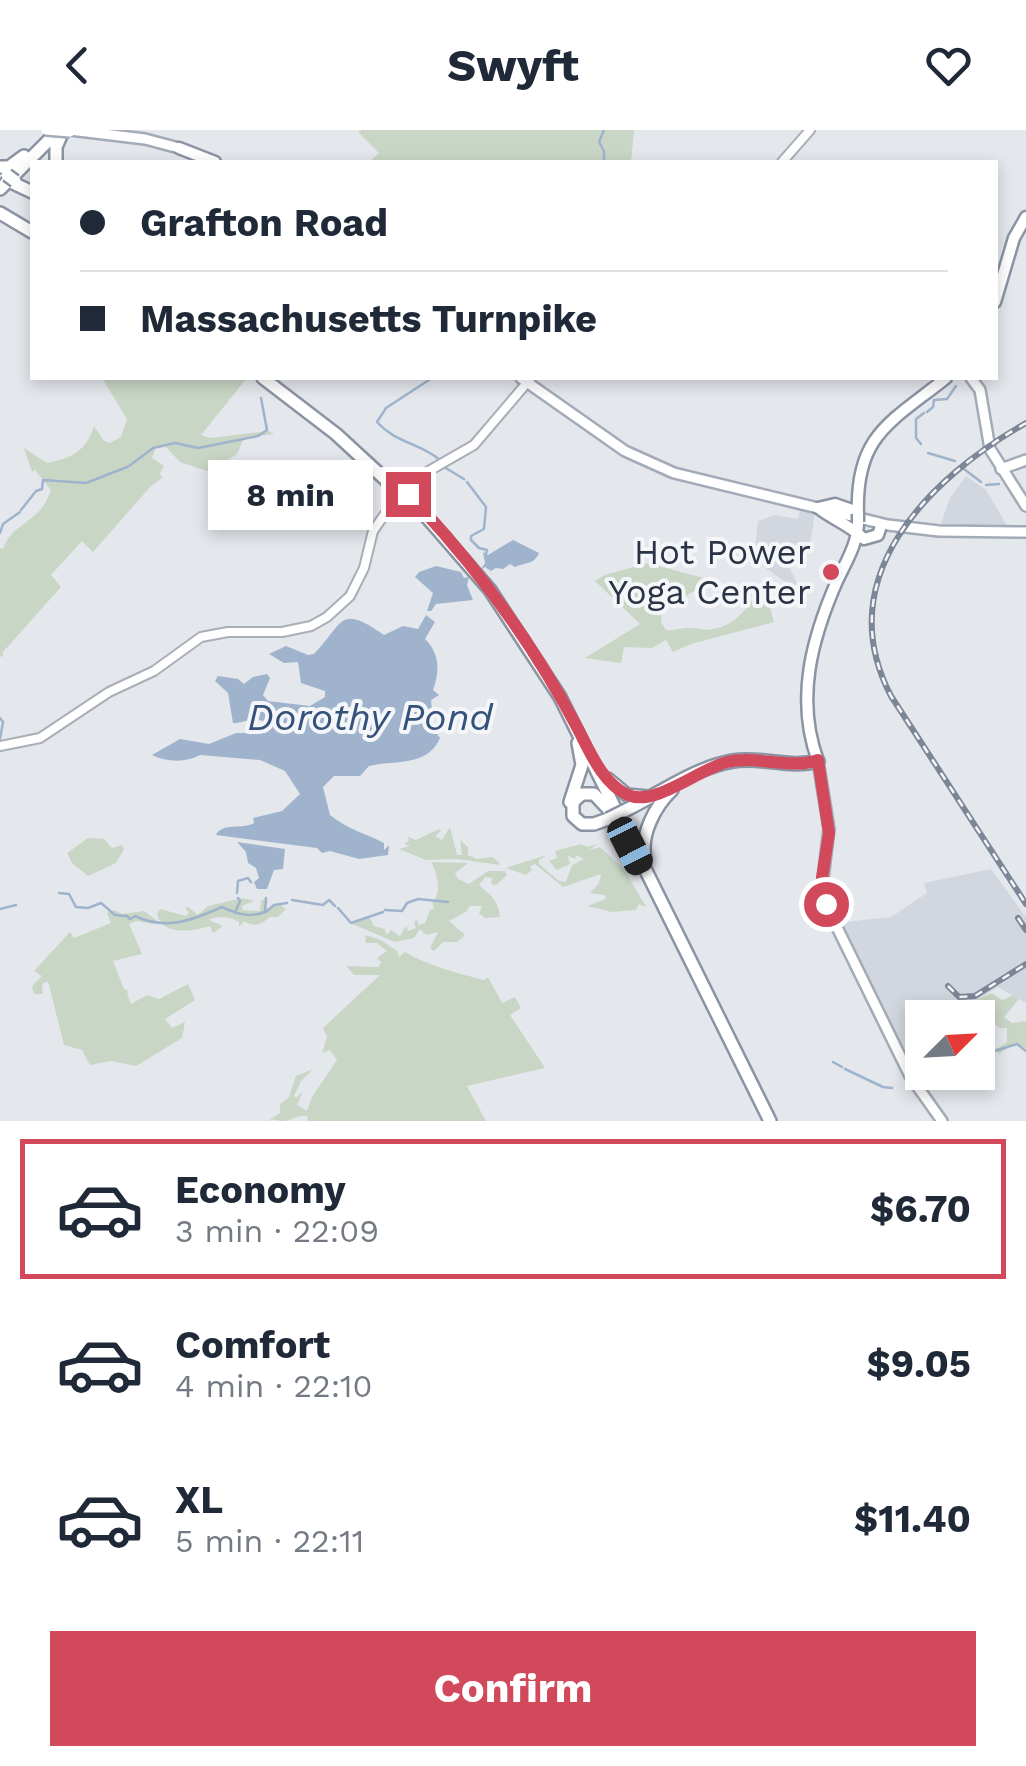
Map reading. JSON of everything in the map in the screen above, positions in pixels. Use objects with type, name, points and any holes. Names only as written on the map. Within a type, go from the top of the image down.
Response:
[{"type":"highway","points":[[56,160],[61,131]]},
{"type":"highway","points":[[4,179],[61,131]]},
{"type":"highway","points":[[185,147],[212,160]]},
{"type":"highway","points":[[4,179],[30,165]]},
{"type":"highway","points":[[4,179],[30,190]]},
{"type":"highway","points":[[0,216],[30,234]]},
{"type":"highway","points":[[998,292],[1015,236],[1026,218]]},
{"type":"highway","points":[[268,380],[402,492],[469,570],[541,669],[654,882]]},
{"type":"highway","points":[[815,766],[807,687],[813,642],[857,520],[860,468],[870,446],[910,405],[943,380]]},
{"type":"highway","points":[[829,510],[857,520]]},
{"type":"highway","points":[[829,510],[835,522],[853,527],[857,520]]},
{"type":"highway","points":[[857,520],[862,538],[868,539],[884,527]]},
{"type":"highway","points":[[580,738],[621,791],[640,798],[656,795]]},
{"type":"highway","points":[[580,738],[583,760],[570,802],[572,816],[586,827],[731,763],[815,766]]},
{"type":"highway","points":[[580,738],[640,864]]},
{"type":"highway","points":[[626,811],[731,761],[815,766]]},
{"type":"highway","points":[[663,906],[644,858],[644,839],[663,800],[680,786]]},
{"type":"highway","points":[[608,819],[582,824],[573,816],[574,800],[587,792],[602,798],[663,906],[768,1121]]},
{"type":"main road","points":[[784,160],[810,130]]},
{"type":"main road","points":[[61,131],[105,132],[141,140]]},
{"type":"main road","points":[[61,131],[185,147]]},
{"type":"main road","points":[[0,746],[35,740],[109,692],[154,671],[201,637],[219,632],[288,632],[311,626],[336,611],[355,588],[374,530],[398,496],[420,476],[472,446],[525,380]]},
{"type":"main road","points":[[527,380],[618,446],[653,465],[912,528],[984,526],[1026,533]]},
{"type":"main road","points":[[972,380],[981,394],[990,447],[1026,506]]},
{"type":"main road","points":[[1001,469],[1026,460]]},
{"type":"main road","points":[[829,510],[884,527],[924,532],[1026,533]]},
{"type":"main road","points":[[815,766],[829,833],[822,882],[829,912],[908,1071],[942,1121]]},
{"type":"shaded area","points":[[966,476],[986,490],[1009,529],[939,529],[950,498]]},
{"type":"shaded area","points":[[801,506],[815,510],[811,540],[790,569],[797,590],[754,560],[758,521],[775,515],[798,519]]},
{"type":"shaded area","points":[[991,869],[1026,917],[1026,1003],[998,987],[977,1000],[905,1000],[905,1062],[836,923],[891,917],[927,893],[924,883]]},
{"type":"green space","points":[[634,130],[631,160],[371,160],[379,153],[358,132]]},
{"type":"green space","points":[[103,380],[245,380],[201,435],[210,438],[269,431],[274,434],[244,438],[237,454],[210,472],[180,462],[166,447],[156,447],[152,458],[164,466],[162,478],[93,552],[82,541],[51,575],[61,587],[0,656],[0,548],[40,510],[51,490],[35,470],[32,472],[24,448],[47,463],[64,459],[87,442],[94,426],[104,441],[110,443],[121,437],[127,419]]},
{"type":"green space","points":[[648,563],[711,580],[661,612],[666,630],[710,630],[728,624],[746,609],[758,588],[774,601],[770,608],[774,622],[673,652],[666,640],[652,648],[624,647],[621,663],[585,658],[640,624],[595,581]]},
{"type":"green space","points":[[450,827],[457,855],[462,855],[460,840],[468,847],[468,855],[477,859],[493,857],[501,865],[457,859],[426,860],[399,849],[410,846],[404,844],[408,837],[416,840],[439,829],[435,836],[442,840]]},
{"type":"green space","points":[[88,838],[104,839],[112,848],[122,845],[124,849],[116,863],[88,876],[72,863],[67,853]]},
{"type":"green space","points":[[598,844],[589,850],[600,847],[624,869],[646,907],[639,904],[636,910],[612,912],[587,906],[606,899],[605,895],[590,893],[601,874],[563,887],[535,864],[526,875],[506,868],[547,855],[539,864],[559,881],[566,882],[572,865],[584,859],[568,856],[570,864],[557,870],[549,861],[557,858],[555,851]]},
{"type":"green space","points":[[431,862],[468,863],[455,873],[469,884],[488,871],[505,871],[507,875],[496,885],[491,884],[492,878],[485,877],[479,885],[495,902],[500,917],[485,918],[479,913],[482,906],[470,906],[449,921],[465,935],[457,942],[443,942],[434,951],[430,948],[438,932],[426,935],[420,929],[414,938],[395,942],[352,924],[369,917],[374,926],[385,929],[386,935],[391,930],[400,936],[406,926],[408,931],[416,928],[417,920],[419,925],[425,923],[434,909],[432,902],[438,888]]},
{"type":"green space","points":[[242,898],[254,901],[242,906],[243,910],[260,911],[264,899],[268,902],[266,909],[279,904],[286,909],[278,917],[255,925],[244,921],[239,927],[239,922],[232,919],[213,918],[209,920],[223,926],[213,933],[210,926],[172,929],[157,914],[160,909],[186,916],[188,907],[198,915],[208,906]]},
{"type":"green space","points":[[114,910],[122,914],[144,911],[156,920],[155,924],[129,924],[142,954],[113,961],[124,989],[129,991],[131,1004],[147,995],[159,999],[188,984],[195,1000],[165,1019],[172,1028],[185,1022],[182,1038],[136,1066],[111,1061],[90,1065],[82,1050],[64,1045],[48,981],[42,984],[43,994],[34,994],[32,986],[42,976],[34,971],[70,932],[74,938],[111,923],[107,913]]},
{"type":"green space","points":[[365,935],[381,940],[399,957],[405,952],[453,972],[484,980],[488,977],[502,1003],[515,997],[521,1008],[510,1015],[545,1068],[467,1086],[486,1121],[307,1121],[305,1116],[268,1121],[280,1113],[280,1104],[289,1097],[296,1076],[313,1069],[294,1096],[303,1091],[297,1105],[307,1111],[337,1060],[330,1050],[322,1053],[327,1037],[323,1028],[380,975],[354,975],[346,966],[379,967],[381,962],[377,958],[387,951],[377,943],[366,943]]},
{"type":"green space","points":[[992,993],[1002,1000],[1013,995],[1019,999],[1004,1017],[1012,1023],[1026,1021],[1026,1048],[1015,1043],[999,1054],[995,1050],[1007,1042],[1007,1028],[995,1024],[995,1000],[976,1000]]},
{"type":"water","points":[[513,540],[539,553],[537,557],[515,567],[510,564],[503,569],[491,571],[485,567],[480,571],[485,563],[483,552],[488,555]]},
{"type":"water","points":[[436,566],[469,577],[467,585],[473,600],[436,604],[427,611],[433,593],[415,577]]},
{"type":"water","name":"Dorothy Pond","points":[[426,615],[435,622],[425,639],[437,663],[433,690],[439,695],[431,700],[434,730],[440,738],[435,747],[409,761],[369,766],[360,776],[334,776],[323,787],[330,815],[384,843],[384,850],[389,845],[388,855],[359,859],[330,851],[322,853],[317,848],[216,835],[223,829],[254,823],[253,818],[282,811],[300,794],[285,771],[260,760],[200,755],[176,761],[152,755],[180,739],[209,744],[236,733],[266,733],[267,723],[263,721],[233,723],[228,693],[215,681],[218,676],[238,679],[244,684],[267,674],[270,678],[263,695],[268,701],[310,706],[325,697],[325,691],[301,683],[298,662],[284,663],[269,654],[286,646],[314,654],[337,626],[350,619],[384,635],[403,626],[418,629]]},
{"type":"water","name":"Dorothy Pond","points":[[237,842],[285,849],[283,869],[274,870],[267,889],[257,889],[256,868],[248,863],[246,852]]},
{"type":"waterway","points":[[604,130],[599,142],[604,160]]},
{"type":"waterway","points":[[429,380],[386,408],[377,422],[440,460]]},
{"type":"waterway","points":[[927,412],[934,400],[947,399],[956,386]]},
{"type":"waterway","points":[[129,466],[153,448],[175,443],[198,448],[258,436],[267,430],[261,398]]},
{"type":"waterway","points":[[921,444],[916,438],[916,419],[924,413]]},
{"type":"waterway","points":[[928,453],[955,461]]},
{"type":"waterway","points":[[21,510],[42,489],[43,480],[86,483],[127,467]]},
{"type":"waterway","points":[[444,467],[464,479]]},
{"type":"waterway","points":[[964,469],[981,482]]},
{"type":"waterway","points":[[467,482],[486,507],[484,529],[471,536],[479,548],[487,550],[486,554]]},
{"type":"waterway","points":[[986,485],[999,484]]},
{"type":"waterway","points":[[0,533],[3,524],[20,512]]},
{"type":"waterway","points":[[0,718],[0,739]]},
{"type":"waterway","points":[[237,893],[238,881],[248,878],[251,882]]},
{"type":"waterway","points":[[59,893],[69,894],[76,907],[101,903],[115,915],[158,923],[190,920],[222,907],[259,914],[265,912],[266,898]]},
{"type":"waterway","points":[[235,913],[238,898]]},
{"type":"waterway","points":[[385,910],[402,911],[407,903],[418,899],[448,902]]},
{"type":"waterway","points":[[292,900],[323,905],[329,900],[335,906]]},
{"type":"waterway","points":[[266,912],[274,905],[287,903]]},
{"type":"waterway","points":[[0,909],[16,905]]},
{"type":"waterway","points":[[338,908],[351,923],[383,912]]},
{"type":"waterway","points":[[995,1051],[1017,1044],[1026,1051]]},
{"type":"waterway","points":[[833,1062],[842,1067]]},
{"type":"waterway","points":[[845,1069],[892,1088]]},
{"type":"railway","points":[[1026,423],[955,472],[924,502],[899,536],[881,572],[872,611],[875,652],[891,696],[1026,904]]},
{"type":"railway","points":[[1018,918],[1026,930]]},
{"type":"railway","points":[[948,986],[959,997],[975,996],[1026,964]]},
{"type":"place","name":"Hot Power Yoga Center","points":[[831,572]]},
{"type":"route","points":[[408,494],[503,608],[545,670],[600,767],[627,795],[652,796],[731,761],[804,764],[818,760],[829,833],[822,878],[826,904]]}]
